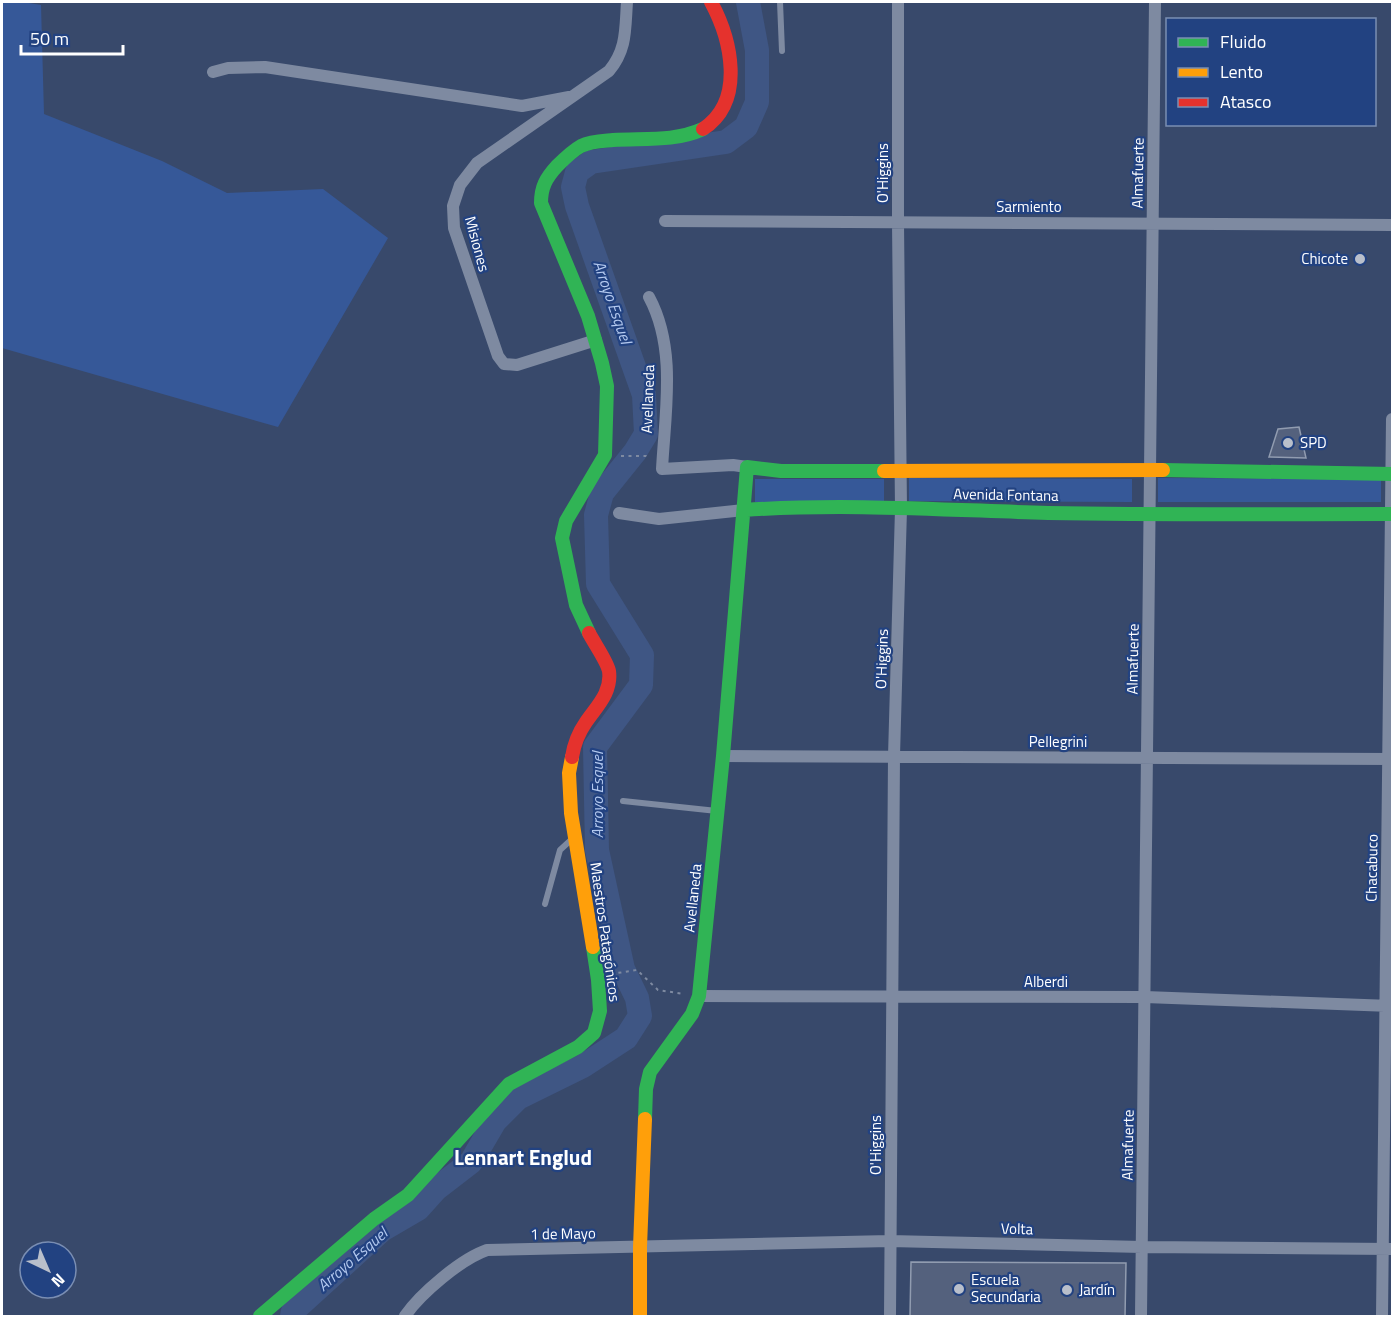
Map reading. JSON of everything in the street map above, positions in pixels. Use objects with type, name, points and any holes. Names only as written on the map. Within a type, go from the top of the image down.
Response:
[{"type":"street","name":"Misiones","points":[[596,340],[517,365],[504,364],[498,356],[454,228],[453,206],[460,185],[477,163],[609,71],[620,58],[627,2]]},
{"type":"street","name":"Maestros Patagónicos","points":[[260,1317],[374,1219],[408,1195],[509,1084],[578,1047],[594,1033],[600,1011],[598,980],[574,836],[569,773],[574,745],[586,722],[601,704],[608,686],[609,670],[584,625],[576,605],[562,538],[566,521],[605,455],[603,446],[608,413],[608,388],[596,340],[541,203],[540,187],[550,173],[584,144],[685,137],[702,132],[720,116],[729,93],[731,65],[728,41],[711,2]]},
{"type":"street","name":"O'Higgins","points":[[890,1317],[894,756],[901,509],[898,2]]},
{"type":"street","name":"Almafuerte","points":[[1141,1317],[1155,2]]},
{"type":"street","points":[[213,72],[228,68],[266,67],[522,106],[573,96]]},
{"type":"street","name":"Sarmiento","points":[[665,221],[1392,225]]},
{"type":"street","name":"Avellaneda","points":[[649,297],[659,316],[666,353],[662,468]]},
{"type":"street","name":"Chacabuco","points":[[1382,1317],[1388,1249],[1392,419]]},
{"type":"street","name":"Avenida Fontana","points":[[662,468],[734,465],[781,471],[1150,470],[1392,474]]},
{"type":"street","name":"Avellaneda","points":[[640,1317],[640,1247],[646,1089],[650,1072],[692,1014],[699,996],[723,756],[747,467]]},
{"type":"street","name":"Avenida Fontana","points":[[619,513],[658,519],[774,508],[1149,515],[1392,513]]},
{"type":"street","name":"Pellegrini","points":[[723,756],[1391,759]]},
{"type":"street","name":"Alberdi","points":[[699,996],[1145,997],[1389,1006]]},
{"type":"street","name":"Volta","points":[[640,1247],[890,1241],[1142,1247],[1388,1249]]},
{"type":"street","name":"1 de Mayo","points":[[405,1317],[413,1304],[470,1256],[487,1250],[640,1247]]},
{"type":"lane","points":[[780,2],[782,51]]},
{"type":"lane","points":[[623,801],[718,811]]},
{"type":"lane","points":[[545,904],[560,850],[574,836]]},
{"type":"path","points":[[619,456],[646,456]]},
{"type":"path","points":[[612,973],[637,970],[658,990],[699,996]]},
{"type":"shaded area","points":[[2,2],[41,5],[44,114],[162,161],[227,193],[323,189],[388,238],[278,427],[2,348]]},
{"type":"shaded area","points":[[909,478],[1132,479],[1132,502],[909,501]]},
{"type":"shaded area","points":[[1158,478],[1381,479],[1381,502],[1158,502]]},
{"type":"shaded area","points":[[755,479],[884,479],[884,502],[755,502]]},
{"type":"building","name":"SPD","points":[[1299,427],[1306,458],[1269,457],[1278,429]]},
{"type":"building","points":[[911,1262],[1126,1263],[1125,1317],[910,1317]]},
{"type":"waterway","name":"Arroyo Esquel","points":[[292,1316],[293,1311],[382,1230],[418,1209],[436,1189],[471,1162],[495,1121],[518,1098],[583,1066],[626,1038],[640,1016],[637,998],[623,969],[597,850],[595,747],[641,685],[642,655],[598,584],[596,515],[602,493],[635,452],[646,434],[644,395],[577,206],[573,187],[577,172],[591,162],[726,142],[746,127],[757,102],[757,50],[748,2]]},
{"type":"traffic: fast","points":[[589,633],[576,605],[562,538],[566,521],[605,455],[607,386],[588,316],[541,203],[543,187],[557,166],[585,144],[613,140],[670,138],[703,129]]},
{"type":"traffic: fast","points":[[645,1119],[646,1089],[650,1072],[692,1014],[699,996],[723,756],[747,467],[781,471],[884,471]]},
{"type":"traffic: fast","points":[[1163,470],[1392,474]]},
{"type":"traffic: fast","points":[[744,510],[858,507],[1091,514],[1392,514]]},
{"type":"traffic: fast","points":[[260,1316],[374,1219],[408,1195],[509,1084],[578,1047],[594,1033],[600,1011],[593,947]]},
{"type":"traffic: slow","points":[[884,471],[1163,470]]},
{"type":"traffic: slow","points":[[572,757],[569,773],[571,813],[593,947]]},
{"type":"traffic: slow","points":[[640,1316],[645,1119]]},
{"type":"traffic: jam","points":[[703,129],[717,117],[725,103],[730,86],[729,51],[711,2]]},
{"type":"traffic: jam","points":[[572,757],[579,734],[603,698],[609,679],[606,662],[589,633]]},
{"type":"place","name":"Chicote","points":[[1360,259]]},
{"type":"place","name":"SPD","points":[[1288,443]]},
{"type":"place","name":"Escuela Secundaria","points":[[959,1289]]},
{"type":"place","name":"Jardín","points":[[1067,1290]]},
{"type":"district","name":"Lennart Englud","points":[[523,1158]]}]
